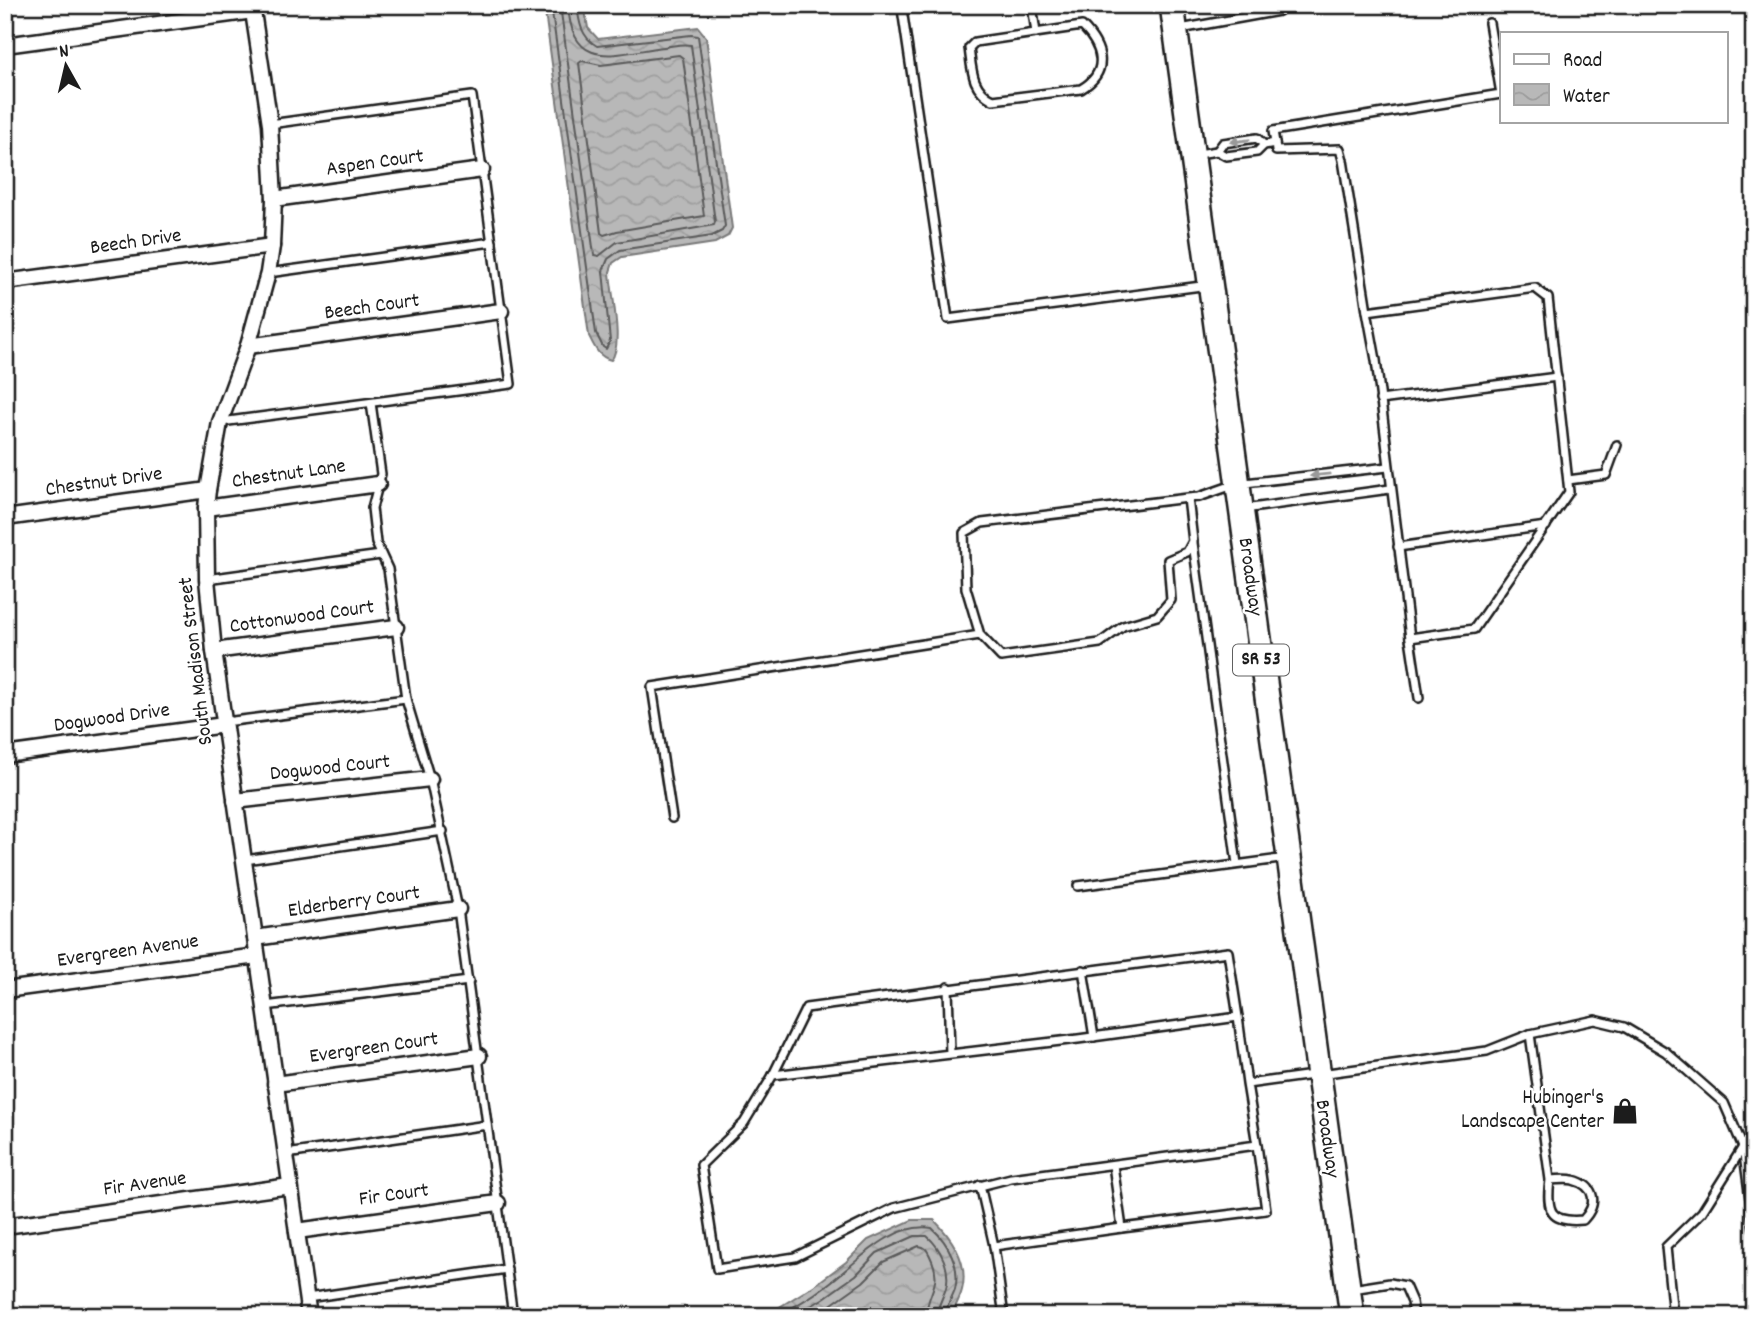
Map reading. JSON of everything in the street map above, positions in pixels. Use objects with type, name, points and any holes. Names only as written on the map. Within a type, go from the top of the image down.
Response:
[{"type":"main road","name":"Broadway","points":[[1172,5],[1352,1316]]},
{"type":"street","points":[[5,45],[253,8]]},
{"type":"street","name":"South Madison Street","points":[[253,8],[270,124],[274,199],[272,246],[268,274],[248,346],[220,422],[206,509],[207,579],[224,724],[309,1316]]},
{"type":"street","name":"Aspen Court","points":[[274,199],[482,170]]},
{"type":"street","name":"Beech Drive","points":[[5,282],[272,246]]},
{"type":"street","name":"Beech Court","points":[[248,346],[501,311]]},
{"type":"street","name":"Chestnut Lane","points":[[206,509],[379,484]]},
{"type":"street","name":"Chestnut Drive","points":[[5,518],[208,490]]},
{"type":"street","name":"Cottonwood Court","points":[[214,651],[396,627]]},
{"type":"street","name":"Dogwood Drive","points":[[5,755],[224,724]]},
{"type":"street","name":"Dogwood Court","points":[[235,800],[430,779]]},
{"type":"street","name":"Elderberry Court","points":[[255,938],[458,909]]},
{"type":"street","name":"Evergreen Avenue","points":[[5,990],[257,956]]},
{"type":"street","name":"Evergreen Court","points":[[275,1084],[479,1056]]},
{"type":"street","name":"Fir Avenue","points":[[5,1226],[290,1186]]},
{"type":"street","name":"Fir Court","points":[[297,1231],[498,1203]]},
{"type":"lane","points":[[928,5],[902,7],[948,319],[1210,285]]},
{"type":"lane","points":[[1032,5],[1036,33]]},
{"type":"lane","points":[[1175,30],[1279,11],[1283,5]]},
{"type":"lane","points":[[1489,23],[1500,88]]},
{"type":"lane","points":[[1082,26],[1097,46],[1100,72],[1094,81],[1081,89],[993,100],[983,95],[975,84],[969,48],[975,42],[1036,33],[1082,26]]},
{"type":"lane","points":[[1419,698],[1380,400],[1340,149],[1276,151],[1273,131],[1500,94]]},
{"type":"lane","points":[[220,422],[511,384],[472,96],[270,124]]},
{"type":"lane","points":[[1217,152],[1223,143],[1257,138],[1264,145]]},
{"type":"lane","points":[[1193,154],[1217,152],[1226,156],[1257,152],[1264,145],[1275,143]]},
{"type":"lane","points":[[268,274],[492,242]]},
{"type":"lane","points":[[1367,311],[1535,288],[1548,298],[1569,492],[1474,629],[1410,638]]},
{"type":"lane","points":[[1380,400],[1556,377]]},
{"type":"lane","points":[[371,403],[381,474],[372,508],[376,543],[388,569],[406,699],[443,831],[458,909],[513,1316]]},
{"type":"lane","points":[[1568,480],[1606,475],[1617,445]]},
{"type":"lane","points":[[1193,541],[1187,551],[1168,560],[1171,600],[1157,616],[1123,626],[1100,643],[1001,657],[980,635],[966,588],[964,533],[982,523],[1188,498],[1236,484],[1388,467]]},
{"type":"lane","points":[[1240,510],[1390,489]]},
{"type":"lane","points":[[1188,498],[1237,864]]},
{"type":"lane","points":[[1398,547],[1546,526]]},
{"type":"lane","points":[[207,579],[382,555]]},
{"type":"lane","points":[[671,818],[652,687],[980,635]]},
{"type":"lane","points":[[224,724],[406,699]]},
{"type":"lane","points":[[244,860],[443,831]]},
{"type":"lane","points":[[1078,886],[1288,858]]},
{"type":"lane","points":[[994,1246],[1266,1210],[1257,1144],[1228,952],[948,987],[806,1008],[744,1123],[701,1165],[717,1269],[795,1258],[894,1208],[980,1185],[1011,1178],[1257,1144]]},
{"type":"lane","points":[[1083,970],[1094,1037]]},
{"type":"lane","points":[[265,1006],[469,981]]},
{"type":"lane","points":[[948,987],[950,1053]]},
{"type":"lane","points":[[772,1075],[1238,1017]]},
{"type":"lane","points":[[1247,1084],[1488,1051],[1530,1034],[1595,1020],[1624,1027],[1666,1052],[1724,1103],[1743,1147],[1754,1229]]},
{"type":"lane","points":[[1530,1034],[1550,1180],[1548,1197],[1551,1213],[1558,1219],[1583,1220],[1591,1211],[1593,1200],[1590,1191],[1583,1184],[1571,1180],[1550,1180]]},
{"type":"lane","points":[[285,1154],[487,1125]]},
{"type":"lane","points":[[1743,1147],[1754,1155]]},
{"type":"lane","points":[[1674,1316],[1666,1247],[1702,1212],[1743,1147]]},
{"type":"lane","points":[[1113,1165],[1122,1227]]},
{"type":"lane","points":[[980,1185],[994,1246],[1004,1316]]},
{"type":"lane","points":[[306,1298],[507,1269]]},
{"type":"lane","points":[[1348,1289],[1390,1283],[1405,1286],[1412,1302],[1414,1316]]},
{"type":"water","points":[[544,5],[584,5],[588,28],[598,39],[698,27],[706,37],[732,228],[728,236],[715,243],[622,257],[613,263],[610,272],[617,331],[615,353],[611,360],[600,354],[589,336]]},
{"type":"water","points":[[912,1220],[934,1220],[947,1235],[961,1261],[964,1280],[951,1316],[765,1316],[815,1285],[846,1262],[868,1240]]},
{"type":"place","name":"Hubinger's Landscape Center","points":[[1625,1111]]}]
